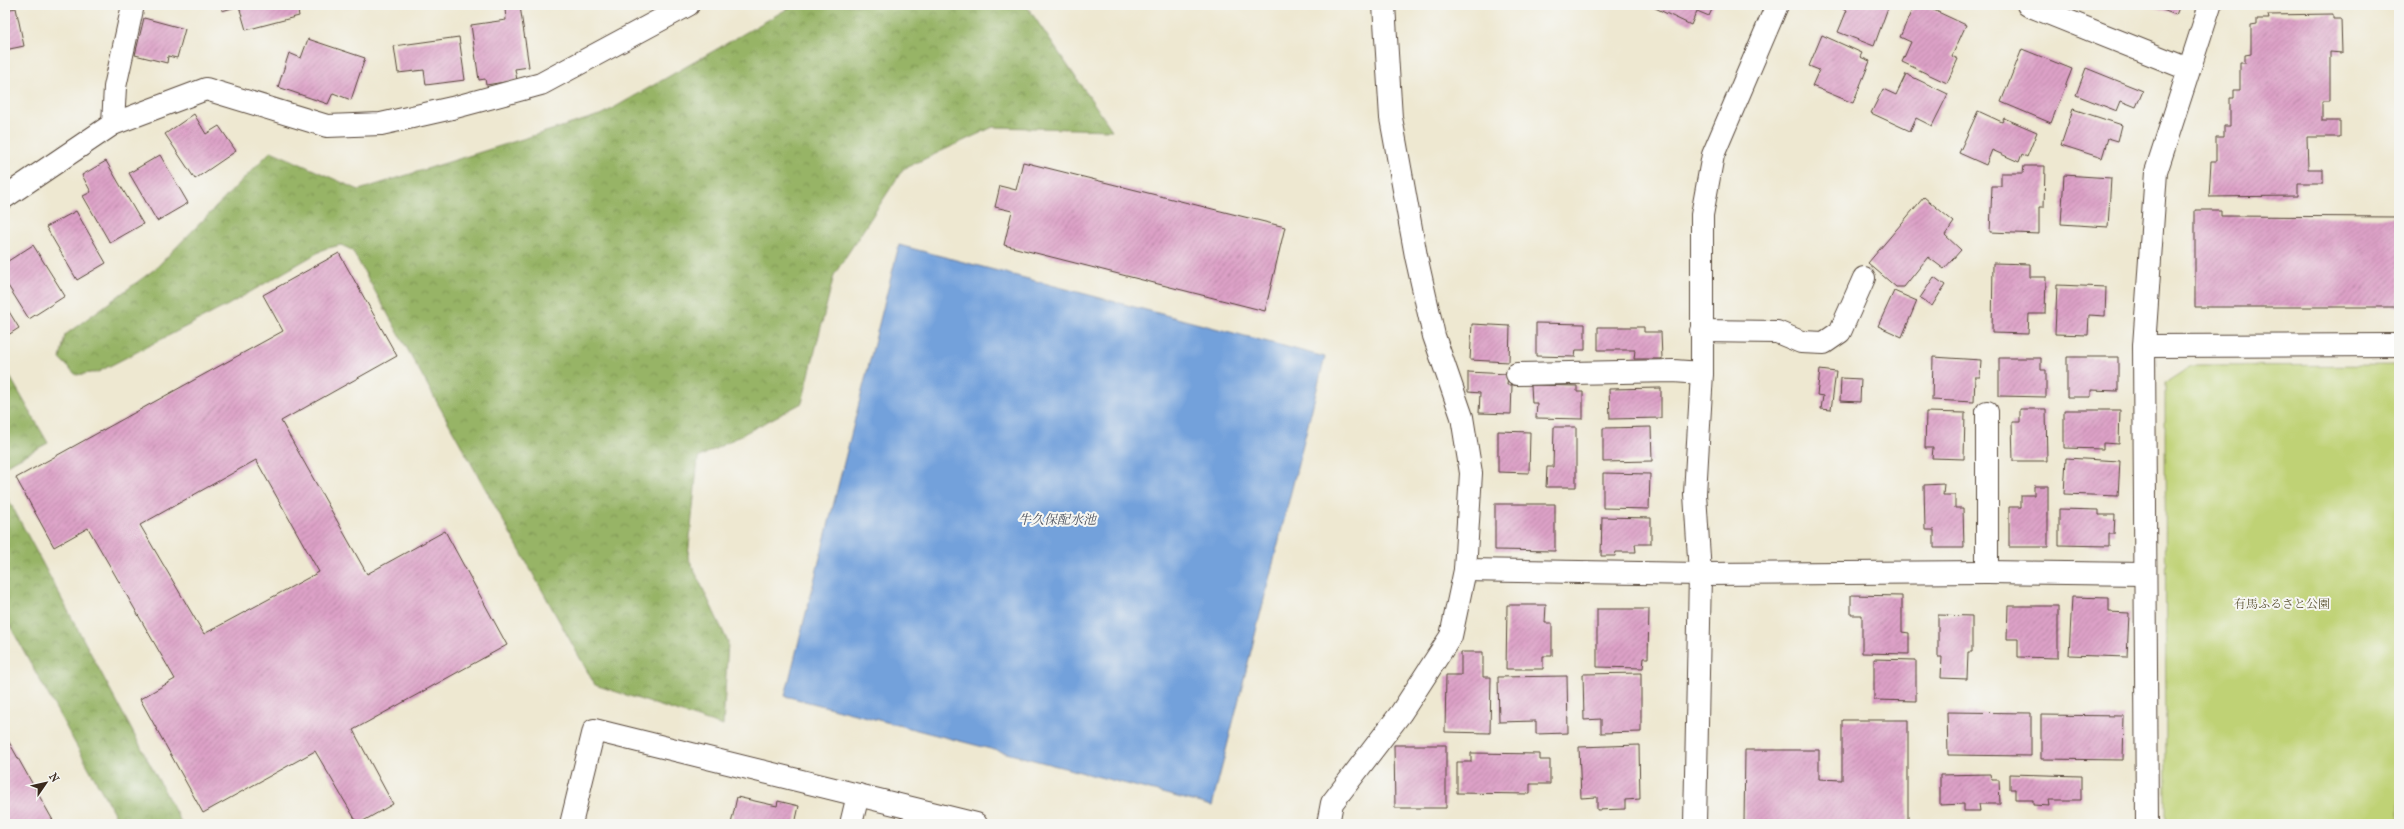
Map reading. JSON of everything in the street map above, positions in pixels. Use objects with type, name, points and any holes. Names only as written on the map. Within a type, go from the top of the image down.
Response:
[{"type":"street","points":[[113,124],[115,87],[133,5]]},
{"type":"street","points":[[5,197],[113,124],[206,89],[327,126],[381,124],[452,108],[541,84],[688,5]]},
{"type":"street","points":[[1328,824],[1332,803],[1401,713],[1451,636],[1465,570],[1471,474],[1462,417],[1434,336],[1416,256],[1391,118],[1384,5]]},
{"type":"street","points":[[1695,824],[1700,574],[1695,494],[1702,373],[1702,215],[1713,155],[1777,5]]},
{"type":"street","points":[[2028,5],[2188,69]]},
{"type":"street","points":[[2147,824],[2144,346],[2156,172],[2188,69],[2210,5]]},
{"type":"street","points":[[1701,331],[1777,332],[1801,342],[1824,343],[1840,332],[1864,278]]},
{"type":"street","points":[[2144,346],[2399,345]]},
{"type":"street","points":[[1517,374],[1702,373]]},
{"type":"street","points":[[1987,412],[1987,572]]},
{"type":"street","points":[[1465,570],[1700,574],[1987,572],[2145,574]]},
{"type":"street","points":[[571,824],[594,730],[976,824]]},
{"type":"street","points":[[851,824],[858,794]]},
{"type":"green space","points":[[794,5],[1026,5],[1112,130],[993,127],[903,169],[834,275],[802,403],[698,458],[688,557],[728,642],[723,726],[595,685],[352,250],[341,245],[324,249],[228,305],[98,372],[76,375],[60,359],[65,335],[155,269],[271,151],[359,190],[603,114]]},
{"type":"green space","name":"有馬ふるさと公園","points":[[2399,365],[2399,824],[2166,824],[2165,383],[2191,366]]},
{"type":"green space","points":[[5,368],[48,443],[5,466]]},
{"type":"green space","points":[[5,493],[182,824],[120,824],[5,617]]},
{"type":"water","name":"牛久保配水池","points":[[899,245],[1325,357],[1212,806],[785,696]]},
{"type":"building","points":[[222,5],[297,5],[299,16],[246,30],[239,6],[222,11]]},
{"type":"building","points":[[1654,5],[1714,5],[1709,16],[1697,11],[1691,25],[1653,7]]},
{"type":"building","points":[[1835,5],[1889,5],[1874,46],[1838,32],[1847,10]]},
{"type":"building","points":[[1914,5],[1923,5],[1966,25],[1952,56],[1958,59],[1947,83],[1902,62],[1911,42],[1900,37]]},
{"type":"building","points":[[2149,5],[2180,5],[2176,15]]},
{"type":"building","points":[[2394,5],[2399,5],[2399,23],[2398,23]]},
{"type":"building","points":[[520,6],[529,67],[515,69],[517,80],[486,85],[485,79],[479,80],[471,25],[506,20],[505,8]]},
{"type":"building","points":[[16,8],[24,46],[5,50],[5,10]]},
{"type":"building","points":[[2333,14],[2333,19],[2341,19],[2342,53],[2330,52],[2330,101],[2322,101],[2322,121],[2340,121],[2340,137],[2307,137],[2308,169],[2323,169],[2323,183],[2298,183],[2298,196],[2209,197],[2211,161],[2216,161],[2216,137],[2224,137],[2224,126],[2230,126],[2230,98],[2234,98],[2234,90],[2240,90],[2240,63],[2245,63],[2245,55],[2251,54],[2251,25],[2257,24],[2257,19],[2269,19],[2268,15]]},
{"type":"building","points":[[144,18],[185,29],[177,58],[168,56],[167,63],[135,55]]},
{"type":"building","points":[[1822,35],[1862,53],[1860,57],[1870,61],[1853,103],[1812,86],[1819,70],[1809,66]]},
{"type":"building","points":[[459,37],[465,80],[426,85],[424,70],[398,73],[394,46]]},
{"type":"building","points":[[308,39],[365,58],[351,100],[333,93],[328,104],[278,87],[289,53],[301,58]]},
{"type":"building","points":[[2022,49],[2072,69],[2051,123],[2001,102]]},
{"type":"building","points":[[2086,68],[2143,91],[2136,107],[2121,101],[2117,111],[2076,95]]},
{"type":"building","points":[[1906,74],[1948,94],[1932,126],[1916,118],[1910,131],[1871,113],[1883,89],[1896,95]]},
{"type":"building","points":[[2073,109],[2122,125],[2118,141],[2108,138],[2102,158],[2061,145]]},
{"type":"building","points":[[1978,111],[2002,122],[2004,118],[2037,132],[2027,157],[2022,154],[2019,162],[1992,150],[1986,165],[1959,153]]},
{"type":"building","points":[[194,114],[206,134],[219,126],[236,151],[195,179],[165,134]]},
{"type":"building","points":[[160,155],[188,203],[157,221],[129,173]]},
{"type":"building","points":[[106,161],[143,224],[110,243],[83,196],[91,192],[82,175]]},
{"type":"building","points":[[1023,162],[1285,227],[1265,311],[1004,245],[1012,211],[995,207],[1000,186],[1016,190]]},
{"type":"building","points":[[2024,166],[2045,166],[2044,207],[2039,207],[2039,234],[1990,232],[1992,186],[2001,186],[2001,173],[2023,173]]},
{"type":"building","points":[[2064,175],[2111,178],[2108,227],[2061,224]]},
{"type":"building","points":[[1924,197],[1954,222],[1945,235],[1961,250],[1944,269],[1928,257],[1904,287],[1896,287],[1868,263]]},
{"type":"building","points":[[2195,210],[2221,210],[2221,216],[2399,217],[2399,307],[2195,307]]},
{"type":"building","points":[[76,211],[106,263],[77,280],[46,227]]},
{"type":"building","points":[[33,245],[65,296],[29,319],[5,281],[5,263]]},
{"type":"building","points":[[339,253],[397,356],[281,421],[367,574],[445,531],[507,645],[353,730],[393,804],[358,824],[315,751],[203,813],[140,699],[175,679],[88,528],[54,547],[16,478],[283,331],[263,295]],"holes":[[[256,460],[319,572],[204,634],[140,525]]]},
{"type":"building","points":[[1993,263],[2030,264],[2030,277],[2046,277],[2045,314],[2029,314],[2028,334],[1992,333]]},
{"type":"building","points":[[1934,277],[1945,285],[1932,306],[1920,298]]},
{"type":"building","points":[[2057,285],[2106,287],[2105,316],[2089,315],[2088,335],[2055,334]]},
{"type":"building","points":[[1894,291],[1917,301],[1902,337],[1878,326]]},
{"type":"building","points":[[5,305],[19,328],[5,337]]},
{"type":"building","points":[[1536,323],[1585,324],[1585,350],[1576,350],[1575,357],[1536,356]]},
{"type":"building","points":[[1472,324],[1510,326],[1509,362],[1470,360]]},
{"type":"building","points":[[1598,327],[1644,327],[1644,332],[1661,332],[1662,359],[1634,359],[1635,350],[1598,350]]},
{"type":"building","points":[[1933,357],[1981,360],[1980,377],[1975,377],[1974,402],[1932,400]]},
{"type":"building","points":[[2067,357],[2118,357],[2118,391],[2091,390],[2091,397],[2067,397]]},
{"type":"building","points":[[1999,358],[2041,358],[2041,370],[2046,370],[2046,397],[1999,396]]},
{"type":"building","points":[[1820,370],[1836,372],[1831,410],[1821,409],[1823,396],[1817,395]]},
{"type":"building","points":[[1468,372],[1508,374],[1507,385],[1512,385],[1511,414],[1479,413],[1480,393],[1468,392]]},
{"type":"building","points":[[1841,378],[1861,379],[1860,402],[1840,401]]},
{"type":"building","points":[[1531,385],[1577,386],[1577,392],[1583,392],[1583,419],[1536,418],[1537,403],[1532,403]]},
{"type":"building","points":[[1661,388],[1661,418],[1610,419],[1609,389]]},
{"type":"building","points":[[2020,409],[2046,409],[2047,461],[2013,461],[2012,422],[2020,422]]},
{"type":"building","points":[[2064,410],[2120,410],[2119,444],[2103,443],[2103,449],[2064,448]]},
{"type":"building","points":[[1926,412],[1965,413],[1964,459],[1932,458],[1933,448],[1925,448]]},
{"type":"building","points":[[1554,427],[1576,427],[1576,487],[1546,487],[1547,467],[1553,467]]},
{"type":"building","points":[[1651,427],[1652,461],[1603,462],[1603,428]]},
{"type":"building","points":[[1498,431],[1530,432],[1529,473],[1498,472]]},
{"type":"building","points":[[2066,458],[2120,461],[2118,496],[2064,494]]},
{"type":"building","points":[[1603,473],[1650,474],[1649,509],[1603,508]]},
{"type":"building","points":[[1944,484],[1943,495],[1955,495],[1955,508],[1963,508],[1964,548],[1934,548],[1934,530],[1925,530],[1924,485]]},
{"type":"building","points":[[2034,486],[2048,486],[2048,547],[2009,547],[2009,507],[2021,507],[2021,495],[2034,495]]},
{"type":"building","points":[[1495,504],[1555,504],[1555,551],[1495,550]]},
{"type":"building","points":[[2059,509],[2099,510],[2099,515],[2115,515],[2114,534],[2109,534],[2109,546],[2059,545]]},
{"type":"building","points":[[1602,517],[1651,518],[1651,544],[1635,544],[1636,552],[1616,552],[1615,556],[1601,556]]},
{"type":"building","points":[[1851,595],[1902,596],[1902,632],[1909,633],[1909,654],[1862,653],[1862,615],[1851,615]]},
{"type":"building","points":[[2072,597],[2109,598],[2109,612],[2129,613],[2127,657],[2069,655]]},
{"type":"building","points":[[1507,605],[1546,605],[1545,623],[1552,623],[1552,656],[1543,656],[1543,669],[1506,669]]},
{"type":"building","points":[[2008,606],[2058,606],[2058,658],[2018,657],[2018,639],[2007,639]]},
{"type":"building","points":[[1597,609],[1649,609],[1648,658],[1644,658],[1643,668],[1597,667]]},
{"type":"building","points":[[1938,615],[1972,616],[1972,652],[1968,652],[1967,679],[1941,678],[1942,657],[1938,657]]},
{"type":"building","points":[[1461,652],[1483,652],[1483,677],[1491,677],[1490,733],[1445,732],[1446,675],[1461,675]]},
{"type":"building","points":[[1874,659],[1916,660],[1916,701],[1874,700]]},
{"type":"building","points":[[1641,673],[1641,732],[1601,733],[1601,719],[1584,720],[1583,674]]},
{"type":"building","points":[[1567,676],[1568,733],[1536,734],[1536,721],[1499,722],[1498,677]]},
{"type":"building","points":[[1947,712],[2031,713],[2031,756],[1948,755]]},
{"type":"building","points":[[2041,715],[2124,716],[2123,760],[2041,759]]},
{"type":"building","points":[[1842,720],[1908,720],[1908,824],[1744,824],[1745,750],[1819,750],[1819,779],[1842,780]]},
{"type":"building","points":[[5,735],[55,824],[5,824]]},
{"type":"building","points":[[1394,745],[1446,745],[1446,808],[1395,808]]},
{"type":"building","points":[[1639,745],[1640,799],[1625,800],[1625,809],[1597,810],[1597,797],[1581,798],[1579,747]]},
{"type":"building","points":[[1471,753],[1540,754],[1540,760],[1550,760],[1550,784],[1530,784],[1530,794],[1457,793],[1457,762],[1471,762]]},
{"type":"building","points":[[1990,774],[1991,780],[1999,780],[2000,804],[1979,804],[1980,811],[1964,811],[1964,804],[1940,805],[1940,775]]},
{"type":"building","points":[[2010,774],[2081,776],[2081,800],[2049,800],[2050,806],[2033,805],[2033,800],[2015,800],[2015,789],[2010,789]]},
{"type":"building","points":[[737,797],[777,806],[778,801],[799,806],[795,824],[731,824]]}]
